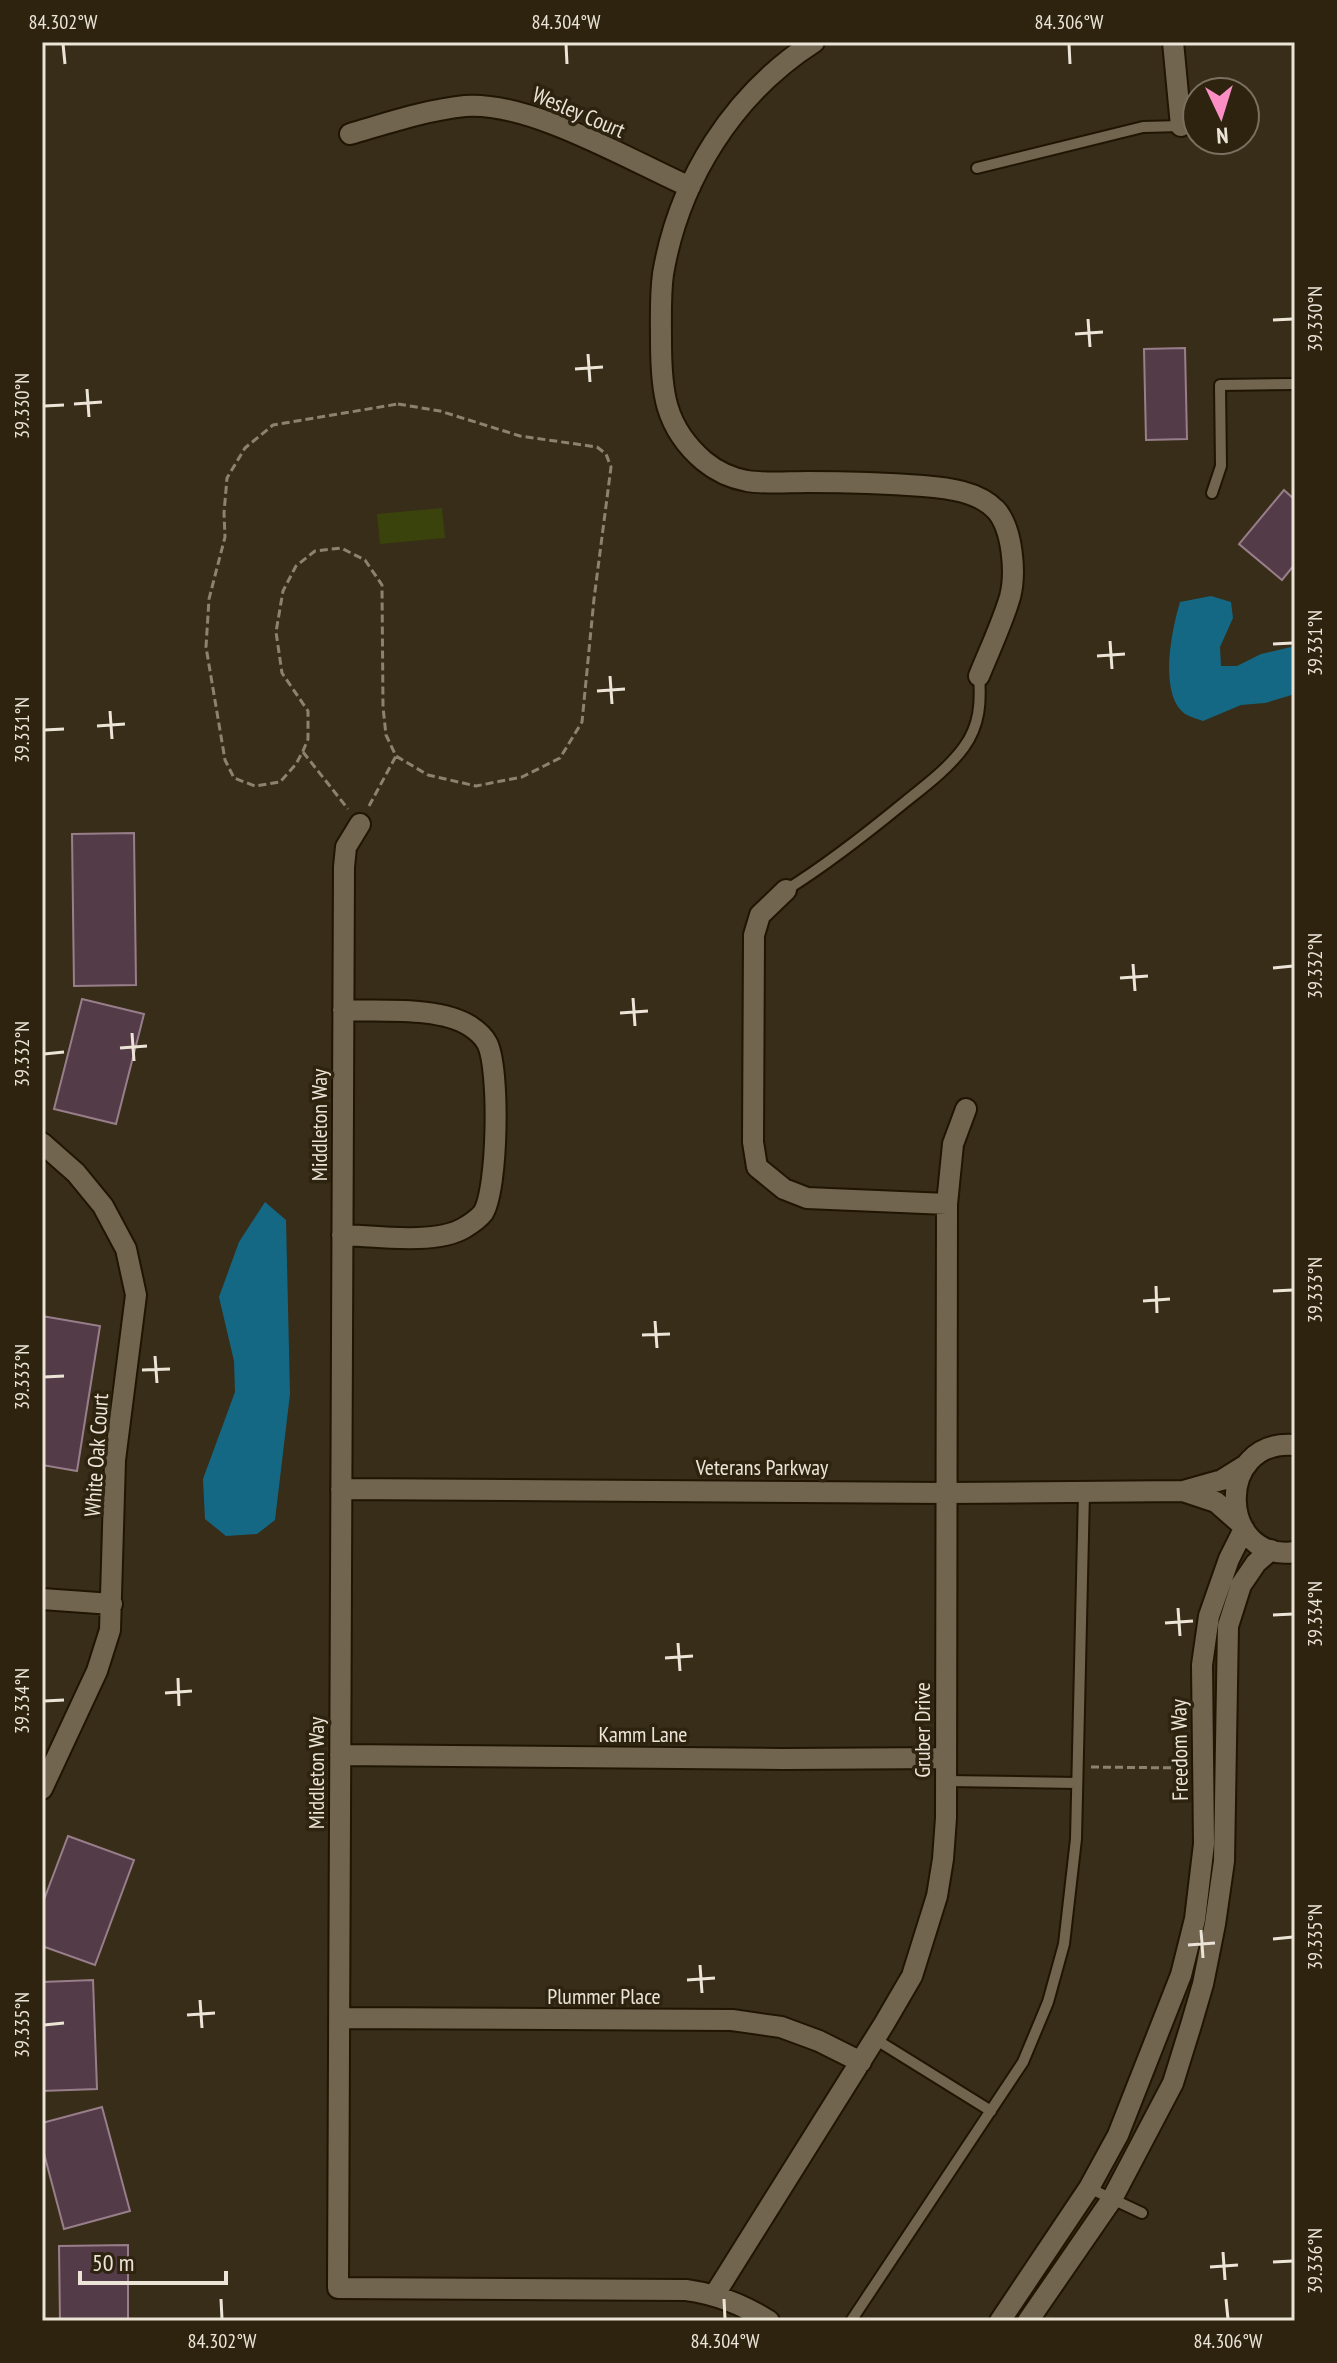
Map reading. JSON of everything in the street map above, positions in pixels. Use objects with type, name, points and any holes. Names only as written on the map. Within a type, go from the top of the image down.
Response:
[{"type":"street","points":[[814,42],[770,75],[740,106],[715,141],[690,187],[670,246],[662,288],[664,393],[678,435],[724,474],[749,481],[874,482],[943,488],[976,496],[996,510],[1008,529],[1012,556],[1010,595],[979,676]]},
{"type":"street","points":[[1173,42],[1181,126]]},
{"type":"street","name":"Wesley Court","points":[[350,134],[423,113],[466,106],[494,107],[549,122],[690,187]]},
{"type":"street","name":"Middleton Way","points":[[360,824],[346,847],[344,867],[338,2288],[686,2290],[715,2294],[769,2321]]},
{"type":"street","points":[[786,890],[760,915],[754,935],[753,1142],[757,1167],[784,1189],[807,1198],[947,1204]]},
{"type":"street","points":[[342,1235],[434,1237],[462,1229],[483,1213],[492,1190],[494,1167],[494,1068],[487,1042],[472,1027],[455,1018],[427,1013],[343,1010]]},
{"type":"street","name":"Gruber Drive","points":[[715,2294],[912,1976],[937,1896],[943,1859],[946,1781],[947,1204],[953,1144],[966,1109]]},
{"type":"street","name":"White Oak Court","points":[[42,1143],[76,1173],[103,1206],[126,1249],[136,1295],[115,1460],[110,1630],[97,1671],[42,1789]]},
{"type":"street","name":"Veterans Parkway","points":[[341,1489],[947,1493],[1183,1491],[1222,1480],[1274,1447],[1295,1445]]},
{"type":"street","points":[[1242,1527],[1235,1509],[1234,1493],[1246,1465]]},
{"type":"street","name":"Veterans Parkway","points":[[1183,1491],[1216,1502],[1259,1544],[1271,1550]]},
{"type":"street","name":"Freedom Way","points":[[1028,2321],[1112,2199],[1173,2083],[1203,1984],[1224,1861],[1202,1665],[1209,1616],[1242,1527]]},
{"type":"street","points":[[1271,1550],[1295,1552]]},
{"type":"street","name":"Freedom Way","points":[[1000,2321],[1089,2188],[1127,2116],[1181,1975],[1195,1919],[1228,1626],[1241,1585],[1256,1563],[1271,1550]]},
{"type":"street","points":[[42,1599],[112,1604]]},
{"type":"street","name":"Kamm Lane","points":[[340,1755],[946,1758]]},
{"type":"street","points":[[1181,1975],[1203,1984]]},
{"type":"street","name":"Plummer Place","points":[[339,2018],[732,2020],[781,2027],[819,2041],[861,2062]]},
{"type":"lane","points":[[977,168],[1143,127],[1181,126]]},
{"type":"lane","points":[[1212,493],[1221,466],[1220,385],[1295,384]]},
{"type":"lane","points":[[786,890],[832,862],[927,784],[964,748],[981,705],[979,676]]},
{"type":"lane","points":[[851,2321],[1023,2062],[1048,2002],[1064,1944],[1076,1839],[1084,1492]]},
{"type":"lane","points":[[946,1781],[1077,1783]]},
{"type":"lane","points":[[875,2039],[991,2111]]},
{"type":"lane","points":[[1089,2188],[1142,2213]]},
{"type":"path","points":[[398,404],[440,411],[520,436],[597,447],[606,454],[611,467],[582,722],[560,758],[522,777],[476,786],[428,775],[396,756],[386,735],[383,707],[382,585],[365,560],[341,548],[315,551],[296,566],[283,591],[276,632],[282,673],[308,711],[308,739],[296,764],[280,782],[255,786],[234,778],[225,760],[206,647],[209,599],[225,537],[227,478],[245,448],[273,425],[398,404]]},
{"type":"path","points":[[303,751],[360,824],[396,756]]},
{"type":"path","points":[[1078,1766],[1214,1768]]},
{"type":"green space","points":[[442,508],[445,538],[380,544],[377,514]]},
{"type":"water","points":[[1211,596],[1231,602],[1233,618],[1220,647],[1221,666],[1237,666],[1261,654],[1295,646],[1295,694],[1265,703],[1241,705],[1203,721],[1185,714],[1177,705],[1169,677],[1169,661],[1180,602]]},
{"type":"water","points":[[265,1202],[286,1220],[290,1394],[275,1520],[257,1534],[226,1536],[205,1519],[203,1479],[235,1392],[234,1361],[219,1297],[239,1242]]},
{"type":"building","points":[[1185,348],[1187,439],[1146,440],[1144,349]]},
{"type":"building","points":[[1284,490],[1295,500],[1295,564],[1282,580],[1239,544]]},
{"type":"building","points":[[134,833],[136,985],[74,986],[72,834]]},
{"type":"building","points":[[82,999],[144,1014],[116,1124],[54,1109]]},
{"type":"building","points":[[42,1316],[100,1326],[77,1471],[42,1465]]},
{"type":"building","points":[[68,1836],[134,1860],[95,1965],[42,1946],[42,1905]]},
{"type":"building","points":[[93,1980],[97,2089],[42,2091],[42,1982]]},
{"type":"building","points":[[102,2107],[130,2211],[64,2229],[42,2146],[42,2123]]},
{"type":"building","points":[[128,2245],[128,2321],[60,2321],[59,2246]]}]
